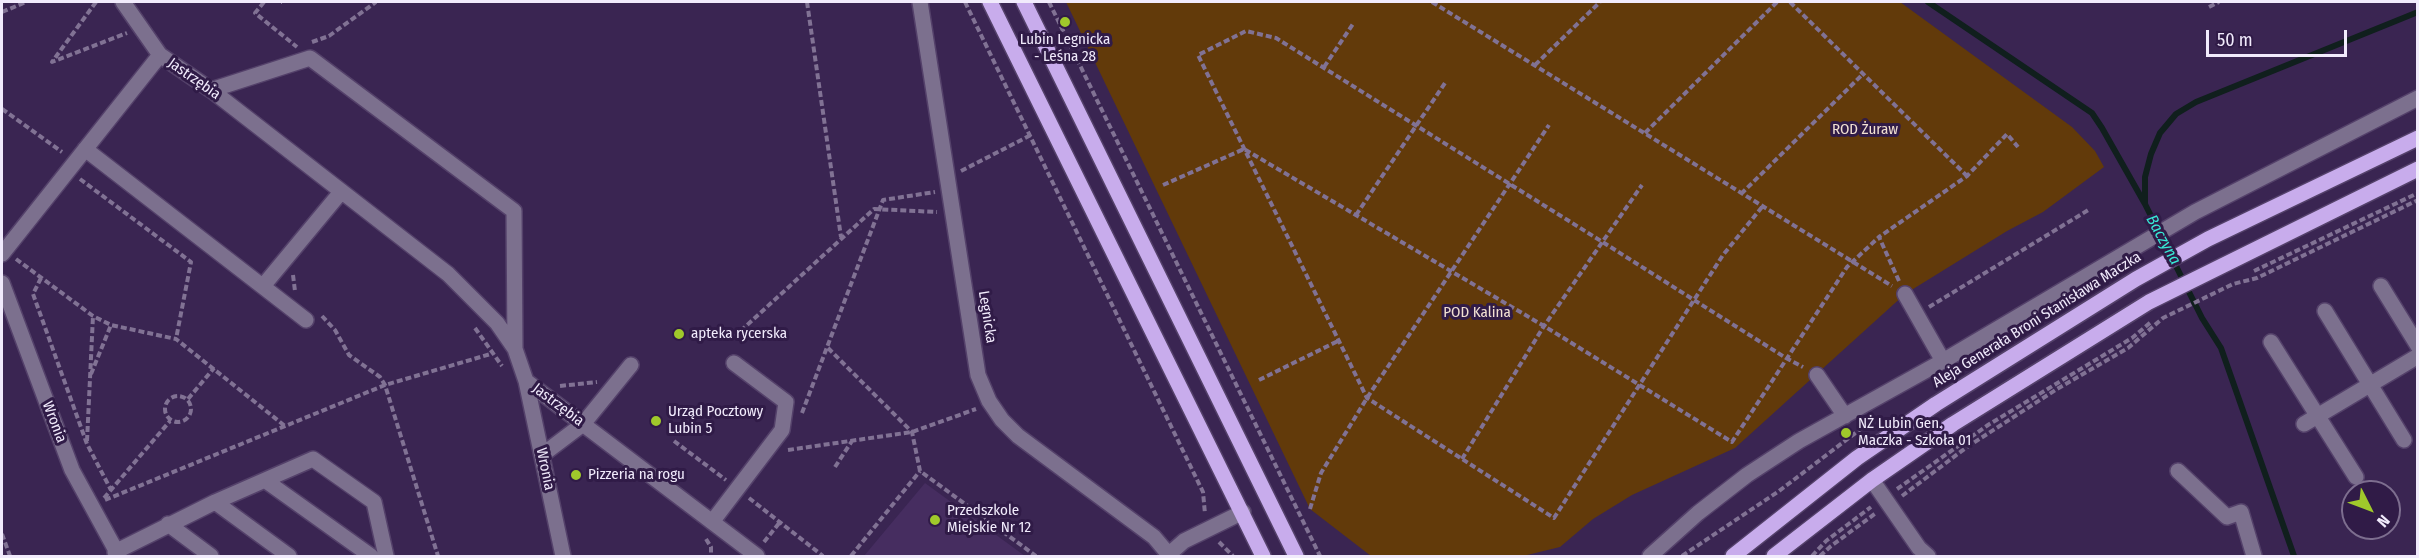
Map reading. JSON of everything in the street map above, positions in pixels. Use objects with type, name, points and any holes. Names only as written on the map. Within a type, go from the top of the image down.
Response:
[{"type":"main road","points":[[990,2],[1263,556]]},
{"type":"main road","points":[[1024,2],[1296,556]]},
{"type":"main road","name":"Aleja Generała Broni Stanisława Maczka","points":[[1733,556],[1857,458],[1936,404],[2136,279],[2208,239],[2418,138]]},
{"type":"main road","points":[[1774,556],[1872,480],[1953,424],[2149,302],[2418,169]]},
{"type":"street","name":"Jastrzębia","points":[[123,2],[160,55],[211,90],[448,274],[496,323],[515,349],[526,381],[751,552]]},
{"type":"street","name":"Legnicka","points":[[920,2],[978,375],[989,401],[1002,420],[1018,436],[1154,537],[1169,556]]},
{"type":"street","name":"Jastrzębia","points":[[2,254],[78,147],[160,55]]},
{"type":"street","points":[[211,90],[310,58],[514,211],[515,349]]},
{"type":"street","points":[[1650,556],[1698,513],[1799,441],[1943,361],[2115,257],[2195,212],[2418,98]]},
{"type":"street","points":[[78,147],[263,286],[313,317]]},
{"type":"street","points":[[263,286],[341,192]]},
{"type":"street","name":"Wronia","points":[[2,283],[72,470],[117,554]]},
{"type":"street","points":[[2381,286],[2418,346]]},
{"type":"street","points":[[1905,294],[1943,361]]},
{"type":"street","points":[[2325,311],[2404,440]]},
{"type":"street","points":[[2271,342],[2356,477]]},
{"type":"street","points":[[2304,424],[2418,356]]},
{"type":"street","points":[[712,522],[782,430],[786,402],[734,363]]},
{"type":"street","points":[[542,455],[583,424],[631,365]]},
{"type":"street","points":[[1817,375],[1845,416]]},
{"type":"street","name":"Wronia","points":[[526,381],[563,556]]},
{"type":"street","points":[[117,554],[168,524],[313,459],[374,502],[386,556]]},
{"type":"street","points":[[2178,471],[2227,517],[2241,512],[2254,556]]},
{"type":"street","points":[[1872,480],[1919,548],[1929,556]]},
{"type":"street","points":[[266,481],[371,556]]},
{"type":"street","points":[[215,502],[289,556]]},
{"type":"street","points":[[1169,556],[1184,541],[1243,512]]},
{"type":"street","points":[[168,524],[212,556]]},
{"type":"path","points":[[2,12],[26,2]]},
{"type":"path","points":[[96,2],[52,62],[128,33]]},
{"type":"path","points":[[264,2],[255,13],[297,47]]},
{"type":"path","points":[[287,50],[329,36],[376,2]]},
{"type":"path","points":[[807,2],[841,237]]},
{"type":"path","points":[[965,2],[1203,492],[1204,512],[1210,528],[1217,541],[1233,556]]},
{"type":"path","points":[[1049,2],[1320,556]]},
{"type":"path","points":[[1432,2],[1905,294]]},
{"type":"path","points":[[1535,65],[1600,2]]},
{"type":"path","points":[[1645,134],[1777,2]]},
{"type":"path","points":[[1790,2],[1966,176]]},
{"type":"path","points":[[2209,7],[2219,2]]},
{"type":"path","points":[[1324,67],[1353,24]]},
{"type":"path","points":[[123,25],[132,40]]},
{"type":"path","points":[[1762,207],[1723,255],[1694,300],[1639,387],[1554,518],[1367,399],[1198,55],[1246,31],[1276,38],[1509,183],[1601,241],[1694,300],[1786,358],[1817,375]]},
{"type":"path","points":[[1741,194],[1863,74]]},
{"type":"path","points":[[1356,216],[1445,83]]},
{"type":"path","points":[[1078,112],[1099,101]]},
{"type":"path","points":[[2,109],[65,154],[78,147]]},
{"type":"path","points":[[946,174],[962,171],[1051,125]]},
{"type":"path","points":[[1310,509],[1321,473],[1367,399],[1509,183],[1550,125]]},
{"type":"path","points":[[1244,149],[1544,326],[1639,387],[1732,442],[1851,262],[1879,237],[1966,176],[2007,134],[2019,147]]},
{"type":"path","points":[[1164,185],[1244,149]]},
{"type":"path","points":[[72,187],[79,178],[191,262],[176,339]]},
{"type":"path","points":[[1462,459],[1544,326],[1642,185]]},
{"type":"path","points":[[801,416],[883,200],[935,192]]},
{"type":"path","points":[[2250,272],[2418,193]]},
{"type":"path","points":[[2232,281],[2266,273],[2418,200]]},
{"type":"path","points":[[734,337],[874,208],[938,212]]},
{"type":"path","points":[[1918,314],[2090,209]]},
{"type":"path","points":[[1879,237],[1905,294]]},
{"type":"path","points":[[22,249],[14,258],[93,316],[111,325],[176,339],[285,426]]},
{"type":"path","points":[[296,269],[292,285],[296,294]]},
{"type":"path","points":[[1820,556],[1886,502],[1988,425],[2132,338],[2162,316],[2241,275]]},
{"type":"path","points":[[41,278],[33,294],[87,444],[111,490]]},
{"type":"path","points":[[87,444],[93,316]]},
{"type":"path","points":[[1812,556],[1826,541],[1977,441],[2128,348],[2162,316]]},
{"type":"path","points":[[313,317],[329,321],[350,355],[380,377],[386,385],[438,556]]},
{"type":"path","points":[[468,319],[504,370]]},
{"type":"path","points":[[90,378],[111,325]]},
{"type":"path","points":[[1259,380],[1338,341]]},
{"type":"path","points":[[828,348],[912,432],[920,471],[1036,556]]},
{"type":"path","points":[[170,421],[165,413],[165,404],[171,397],[180,395],[188,399],[192,407],[191,414],[186,421],[170,421],[101,501],[386,385],[494,353]]},
{"type":"path","points":[[188,399],[214,368]]},
{"type":"path","points":[[555,387],[600,382],[611,390]]},
{"type":"path","points":[[779,451],[912,432],[977,409]]},
{"type":"path","points":[[836,467],[852,441]]},
{"type":"path","points":[[851,556],[920,471]]},
{"type":"path","points":[[742,502],[745,495]]},
{"type":"path","points":[[751,552],[780,522]]},
{"type":"path","points":[[2,534],[10,556]]},
{"type":"path","points":[[704,536],[711,547],[711,556]]},
{"type":"shaded area","name":"Przedszkole Miejskie Nr 12","points":[[925,483],[1025,556],[864,556]]},
{"type":"green space","name":"POD Kalina","points":[[1066,2],[1900,2],[2072,127],[2095,151],[2104,167],[2043,212],[2007,231],[1905,294],[1735,448],[1632,495],[1593,519],[1560,547],[1523,556],[1371,556],[1310,509]]},
{"type":"waterway","name":"Baczyna","points":[[1928,2],[2092,113],[2102,128],[2145,204],[2202,318],[2221,348],[2294,556]]},
{"type":"waterway","points":[[2145,203],[2145,177],[2151,154],[2160,133],[2176,114],[2196,102],[2418,12]]},
{"type":"place","name":"Lubin Legnicka - Leśna 28","points":[[1065,22]]},
{"type":"place","name":"apteka rycerska","points":[[679,334]]},
{"type":"place","name":"Urząd Pocztowy Lubin 5","points":[[656,421]]},
{"type":"place","name":"NŻ Lubin Gen. Maczka - Szkoła 01","points":[[1846,433]]},
{"type":"place","name":"Pizzeria na rogu","points":[[576,475]]},
{"type":"place","name":"Przedszkole Miejskie Nr 12","points":[[935,520]]},
{"type":"park label","name":"ROD Żuraw","points":[[1865,130]]}]
